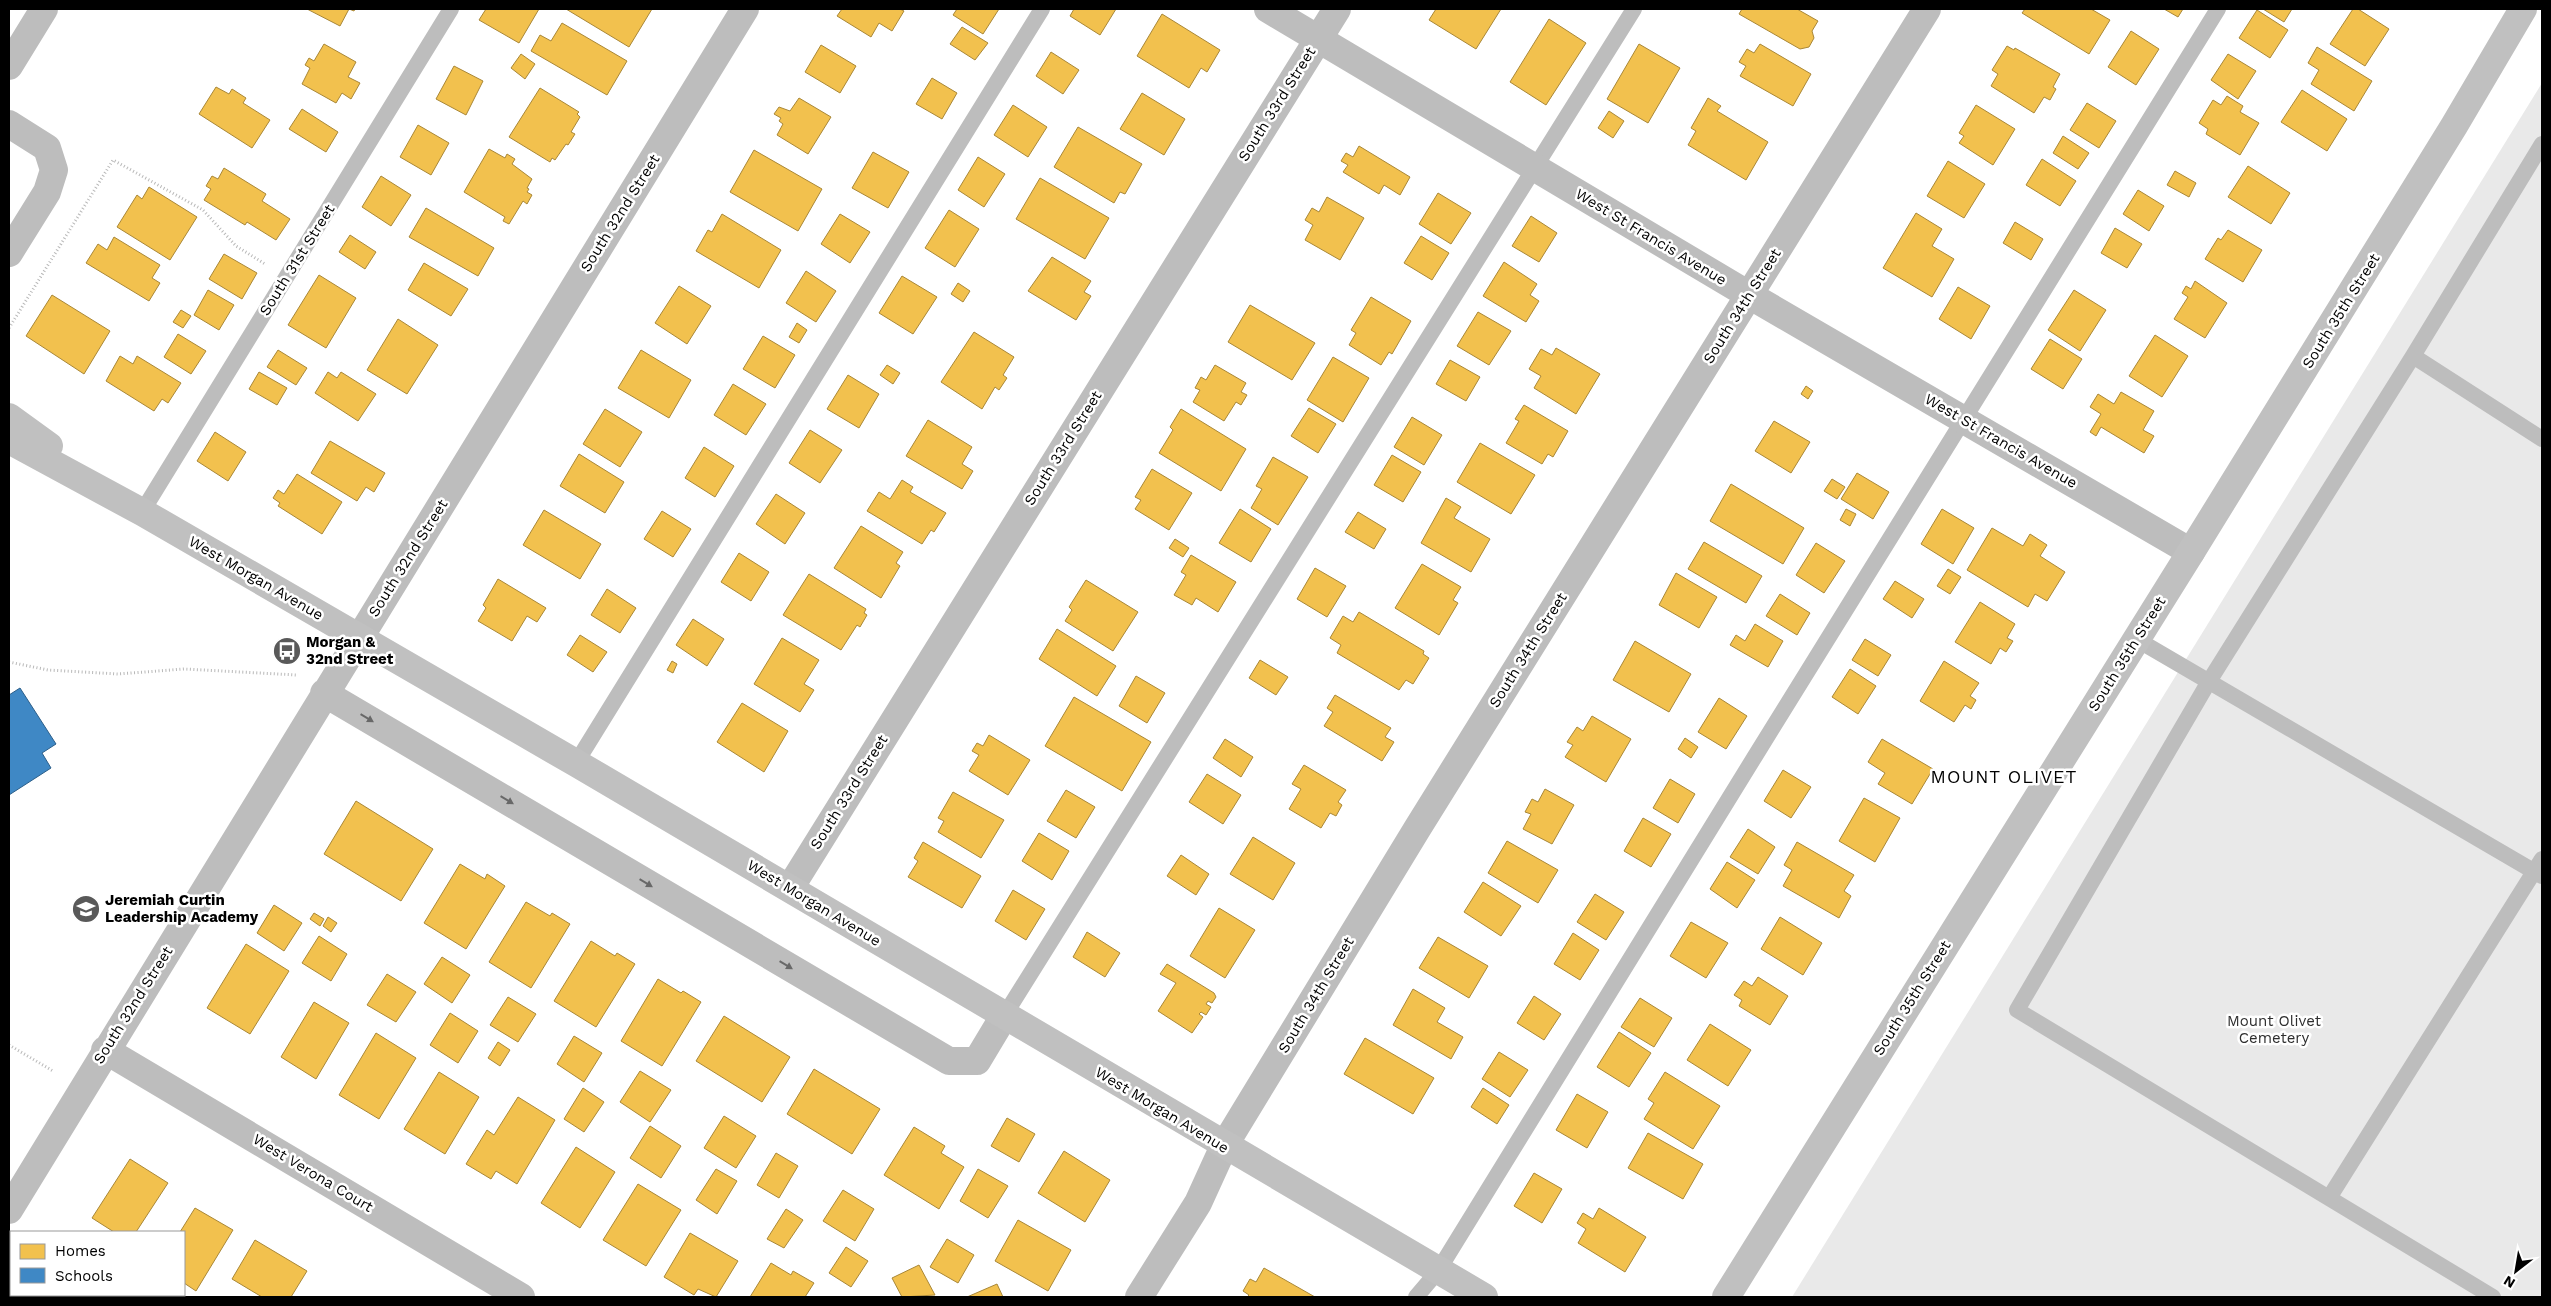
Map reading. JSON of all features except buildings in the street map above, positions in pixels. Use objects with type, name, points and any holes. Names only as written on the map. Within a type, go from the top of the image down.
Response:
[{"type":"street","points":[[9,66],[44,9]]},
{"type":"street","name":"South 32nd Street","points":[[12,1195],[105,1050],[745,9]]},
{"type":"street","name":"West St Francis Avenue","points":[[1268,9],[1749,295],[2191,552]]},
{"type":"street","name":"South 33rd Street","points":[[790,888],[1337,9]]},
{"type":"street","name":"South 34th Street","points":[[1139,1297],[1198,1203],[1224,1146],[1417,829],[1927,9]]},
{"type":"street","name":"South 35th Street","points":[[1726,1297],[2191,552],[2454,126],[2523,9]]},
{"type":"street","points":[[9,124],[47,148],[54,170],[47,192],[9,253]]},
{"type":"street","name":"West Morgan Avenue","points":[[9,417],[142,512]]},
{"type":"street","name":"West Morgan Avenue","points":[[9,440],[142,512],[576,763],[1224,1146],[1484,1297]]},
{"type":"street","points":[[324,693],[949,1061],[976,1061],[1004,1016]]},
{"type":"street","name":"West Verona Court","points":[[105,1050],[521,1297]]},
{"type":"lane","name":"South 31st Street","points":[[142,512],[451,9]]},
{"type":"lane","points":[[576,763],[1042,9]]},
{"type":"lane","points":[[1004,1016],[1634,9]]},
{"type":"lane","points":[[1416,1297],[1438,1270],[1832,629],[1965,420],[2218,9]]},
{"type":"lane","points":[[2493,1297],[2017,1010],[2208,683],[2413,356],[2542,144]]},
{"type":"lane","points":[[2413,356],[2542,439]]},
{"type":"lane","points":[[2136,640],[2208,683],[2540,869],[2329,1198]]},
{"type":"path","points":[[9,328],[113,160],[203,210],[236,246],[286,277]]},
{"type":"path","points":[[9,662],[48,670],[118,674],[184,669],[297,675]]},
{"type":"path","points":[[9,1044],[53,1071]]},
{"type":"green space","name":"Mount Olivet Cemetery","points":[[2542,83],[2542,1297],[1792,1297]]},
{"type":"place","name":"Morgan & 32nd Street","points":[[287,651]]},
{"type":"place","name":"Jeremiah Curtin Leadership Academy","points":[[86,909]]},
{"type":"district","name":"MOUNT OLIVET","points":[[2004,777]]}]
